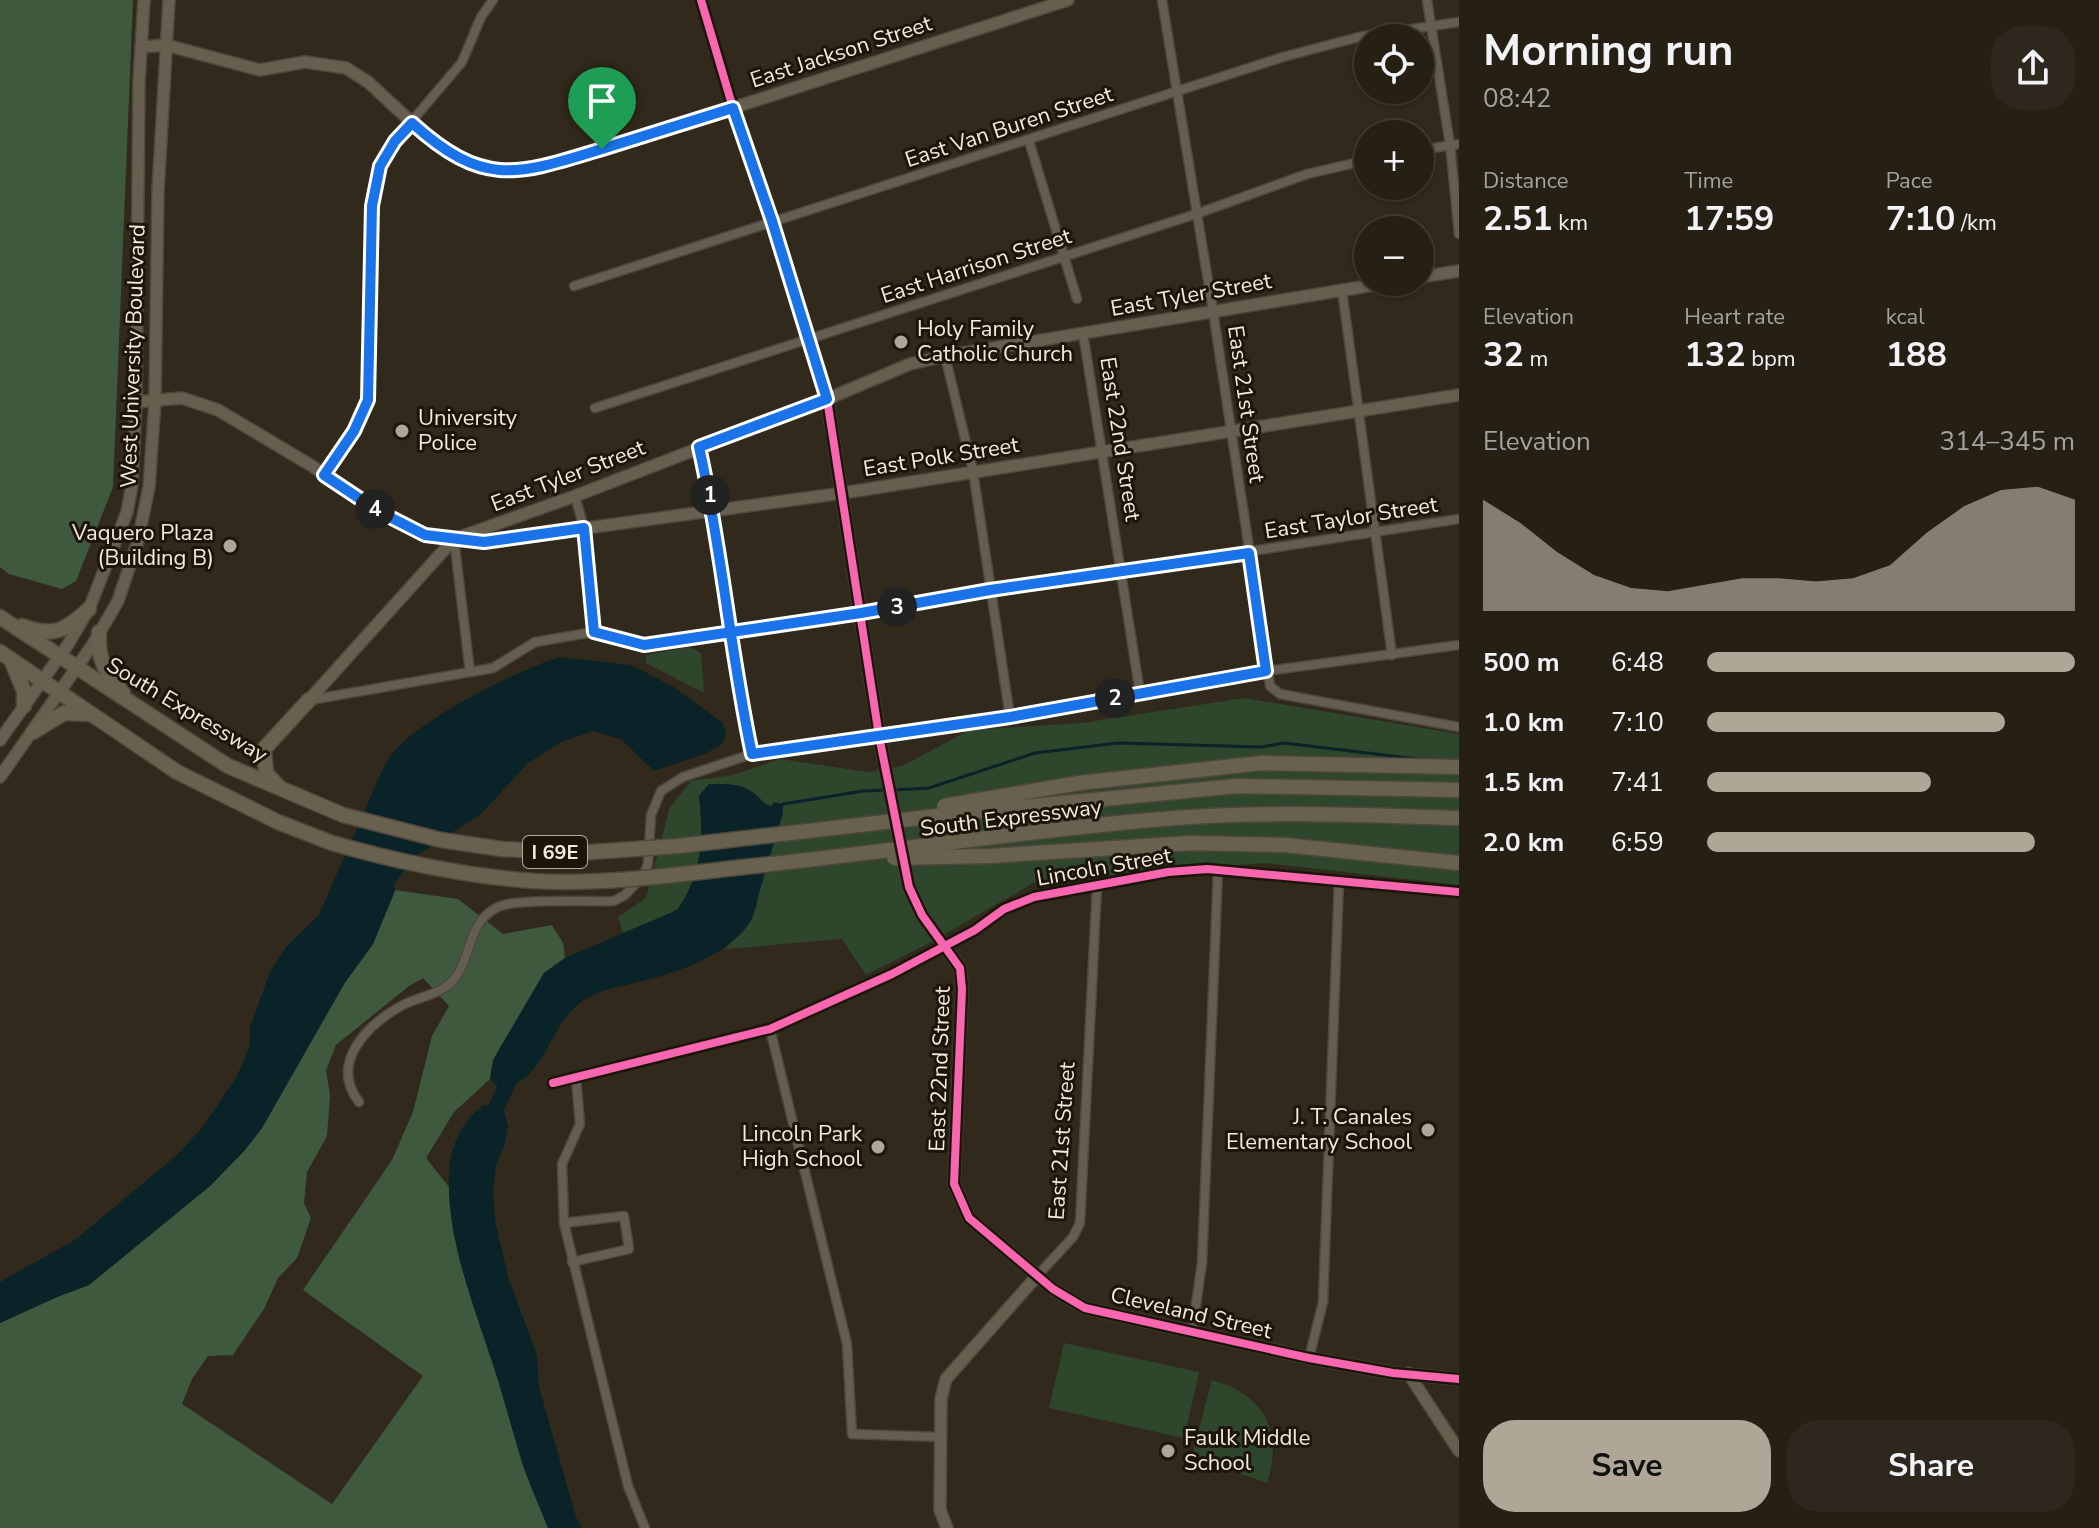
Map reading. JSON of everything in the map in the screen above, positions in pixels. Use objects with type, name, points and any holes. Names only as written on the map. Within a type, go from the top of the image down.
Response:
[{"type":"highway","points":[[0,617],[26,628],[53,632],[74,623],[89,609]]},
{"type":"highway","name":"South Expressway","points":[[0,617],[228,766],[343,815],[441,840],[537,851],[643,850],[980,811],[1237,786],[1459,790]]},
{"type":"highway","points":[[99,632],[98,647],[105,672],[137,708]]},
{"type":"highway","points":[[5,656],[24,691],[24,706]]},
{"type":"highway","name":"South Expressway","points":[[5,656],[189,778],[278,822],[332,843],[430,868],[536,881],[615,881],[1153,820],[1234,815],[1459,818]]},
{"type":"highway","points":[[281,790],[266,773],[264,749],[309,700]]},
{"type":"highway","points":[[33,732],[64,713],[93,715]]},
{"type":"highway","points":[[770,835],[1079,783],[1248,765],[1459,767]]},
{"type":"highway","points":[[802,861],[990,856],[1191,843],[1285,845],[1459,863]]},
{"type":"street","name":"West University Boulevard","points":[[0,740],[60,657],[89,609],[127,512],[132,485],[136,402],[144,0]]},
{"type":"street","name":"West University Boulevard","points":[[0,777],[60,692],[118,601],[138,541],[149,487],[155,401],[158,191],[169,0]]},
{"type":"street","points":[[324,475],[354,431],[368,400],[372,206],[380,166],[395,141],[462,62],[481,17],[493,0]]},
{"type":"street","points":[[701,0],[733,108]]},
{"type":"street","name":"East Jackson Street","points":[[141,47],[166,45],[260,70],[305,62],[346,68],[368,82],[432,141],[461,160],[512,172],[544,166],[733,108],[1068,0]]},
{"type":"street","name":"East 21st Street","points":[[1162,0],[1213,311],[1266,671]]},
{"type":"street","points":[[1427,0],[1431,24]]},
{"type":"street","name":"East Van Buren Street","points":[[1434,26],[1459,22]]},
{"type":"street","name":"East Van Buren Street","points":[[574,286],[1330,43],[1354,39]]},
{"type":"street","points":[[1434,41],[1454,144],[1459,234]]},
{"type":"street","name":"East 22nd Street","points":[[733,108],[827,399],[879,736],[909,887],[922,915],[960,968],[962,989],[954,1184],[958,1196]]},
{"type":"street","points":[[1029,141],[1077,299]]},
{"type":"street","points":[[1434,148],[1454,144]]},
{"type":"street","name":"East Harrison Street","points":[[595,408],[1196,214],[1307,174],[1354,163]]},
{"type":"street","points":[[1434,275],[1459,271]]},
{"type":"street","name":"East Tyler Street","points":[[454,539],[575,496],[910,364],[1354,288]]},
{"type":"street","points":[[1342,290],[1392,655]]},
{"type":"street","name":"East 22nd Street","points":[[1083,333],[1140,693]]},
{"type":"street","points":[[945,356],[973,471],[1010,717]]},
{"type":"street","name":"East Polk Street","points":[[136,402],[182,398],[218,410],[378,511],[425,535],[484,542],[843,493],[1459,395]]},
{"type":"street","points":[[699,447],[713,512],[738,691],[752,754]]},
{"type":"street","points":[[575,496],[584,528],[594,632]]},
{"type":"street","name":"East Taylor Street","points":[[309,700],[493,668],[535,642],[594,632],[644,645],[1459,519]]},
{"type":"street","points":[[454,539],[470,672]]},
{"type":"street","points":[[309,700],[454,539]]},
{"type":"street","points":[[359,1102],[348,1084],[348,1062],[358,1043],[380,1020],[403,1005],[448,985],[461,968],[469,939],[495,908],[517,903],[614,901],[625,895],[643,876],[648,864],[654,803],[661,791],[683,777],[752,754],[1010,717],[1266,671],[1459,645]]},
{"type":"street","points":[[1266,671],[1270,686],[1280,694],[1459,727]]},
{"type":"street","points":[[1192,1332],[1202,1263],[1218,870]]},
{"type":"street","name":"Lincoln Street","points":[[553,1083],[770,1029],[945,947],[1004,909],[1034,897],[1168,872],[1218,870],[1459,892]]},
{"type":"street","points":[[1309,1358],[1323,1302],[1339,880]]},
{"type":"street","name":"East 21st Street","points":[[940,1437],[941,1399],[946,1379],[1073,1237],[1080,1223],[1097,885]]},
{"type":"street","points":[[770,1029],[847,1344],[852,1434],[940,1437],[940,1510],[947,1528]]},
{"type":"street","points":[[576,1078],[580,1124],[562,1164],[564,1223],[628,1486],[645,1528]]},
{"type":"street","name":"Cleveland Street","points":[[958,1196],[969,1218],[1075,1304],[1309,1358],[1393,1373],[1459,1379]]},
{"type":"street","points":[[564,1223],[624,1216],[629,1249],[572,1262]]},
{"type":"street","points":[[1408,1373],[1459,1451]]},
{"type":"green space","points":[[0,0],[133,0],[113,487],[76,581],[62,589],[9,574],[0,567]]},
{"type":"green space","points":[[689,647],[701,653],[704,693],[646,663],[646,655]]},
{"type":"green space","points":[[1244,698],[1459,734],[1459,885],[1265,863],[1037,881],[922,947],[866,975],[842,939],[725,949],[750,922],[783,805],[767,804],[740,786],[709,784],[699,796],[700,857],[692,888],[685,901],[670,914],[623,933],[618,917],[646,898],[670,807],[691,781],[733,775],[780,759],[868,772],[902,766],[970,730],[1082,723]]},
{"type":"green space","points":[[395,890],[458,899],[503,934],[552,925],[563,943],[565,958],[544,973],[493,1060],[490,1079],[454,1112],[426,1158],[449,1187],[462,1268],[511,1418],[523,1466],[548,1528],[0,1528],[0,1323],[89,1285],[210,1186],[262,1128],[344,984],[373,944]],"holes":[[[423,978],[449,1006],[432,1036],[413,1112],[392,1160],[303,1290],[423,1376],[332,1504],[182,1404],[192,1379],[208,1356],[233,1355],[264,1309],[278,1278],[297,1258],[311,1218],[304,1203],[307,1172],[327,1136],[330,1095],[326,1070],[336,1045]]]},
{"type":"green space","points":[[1064,1343],[1199,1372],[1184,1438],[1049,1408]]},
{"type":"green space","points":[[1212,1380],[1245,1395],[1257,1405],[1265,1418],[1273,1447],[1267,1483],[1196,1458],[1193,1452]]},
{"type":"water","points":[[559,657],[631,665],[672,686],[723,723],[726,734],[722,744],[707,753],[654,771],[621,739],[593,731],[561,742],[528,763],[481,814],[416,856],[394,884],[395,891],[373,944],[344,984],[262,1128],[244,1151],[210,1186],[89,1285],[0,1323],[0,1282],[75,1240],[178,1154],[202,1128],[237,1076],[250,1045],[250,1027],[270,972],[286,947],[319,915],[391,755],[426,725],[470,697]]},
{"type":"water","points":[[709,784],[740,786],[771,807],[774,802],[783,804],[756,908],[748,925],[727,946],[700,961],[671,973],[606,990],[584,1000],[562,1023],[526,1077],[513,1085],[498,1087],[490,1079],[493,1060],[544,973],[565,958],[677,910],[696,870],[701,841],[699,796]]},
{"type":"water","points":[[484,1105],[504,1111],[508,1126],[496,1166],[493,1189],[495,1220],[508,1277],[537,1355],[539,1387],[576,1517],[582,1528],[548,1528],[523,1465],[457,1249],[449,1199],[450,1164],[464,1126]]},
{"type":"waterway","points":[[894,790],[929,788],[1035,753],[1118,743],[1261,747],[1284,743],[1418,759]]},
{"type":"waterway","points":[[783,804],[886,790]]},
{"type":"waterway","points":[[487,1127],[515,1068]]},
{"type":"cycle path","points":[[701,0],[827,399],[879,736],[909,887],[922,915],[960,968],[962,989],[954,1184],[969,1218],[1053,1289],[1085,1308],[1309,1358],[1393,1373],[1459,1379]]},
{"type":"cycle path","points":[[553,1083],[770,1029],[892,974],[975,930],[1004,909],[1034,897],[1168,872],[1207,869],[1459,892]]},
{"type":"place","name":"Holy Family Catholic Church","points":[[901,342]]},
{"type":"place","name":"University Police","points":[[402,431]]},
{"type":"place","name":"Vaquero Plaza (Building B)","points":[[230,546]]},
{"type":"place","name":"J. T. Canales Elementary School","points":[[1428,1130]]},
{"type":"place","name":"Lincoln Park High School","points":[[878,1147]]},
{"type":"place","name":"Faulk Middle School","points":[[1168,1451]]},
{"type":"route","points":[[602,149],[512,172],[461,160],[412,123],[395,141],[380,166],[372,206],[368,400],[354,431],[324,475],[378,511],[425,535],[484,542],[584,528],[594,632],[644,645],[731,633],[861,613],[990,590],[1249,553],[1266,671],[1010,717],[752,754],[738,691],[731,633],[713,512],[699,447],[827,399],[733,108],[602,149]]}]
